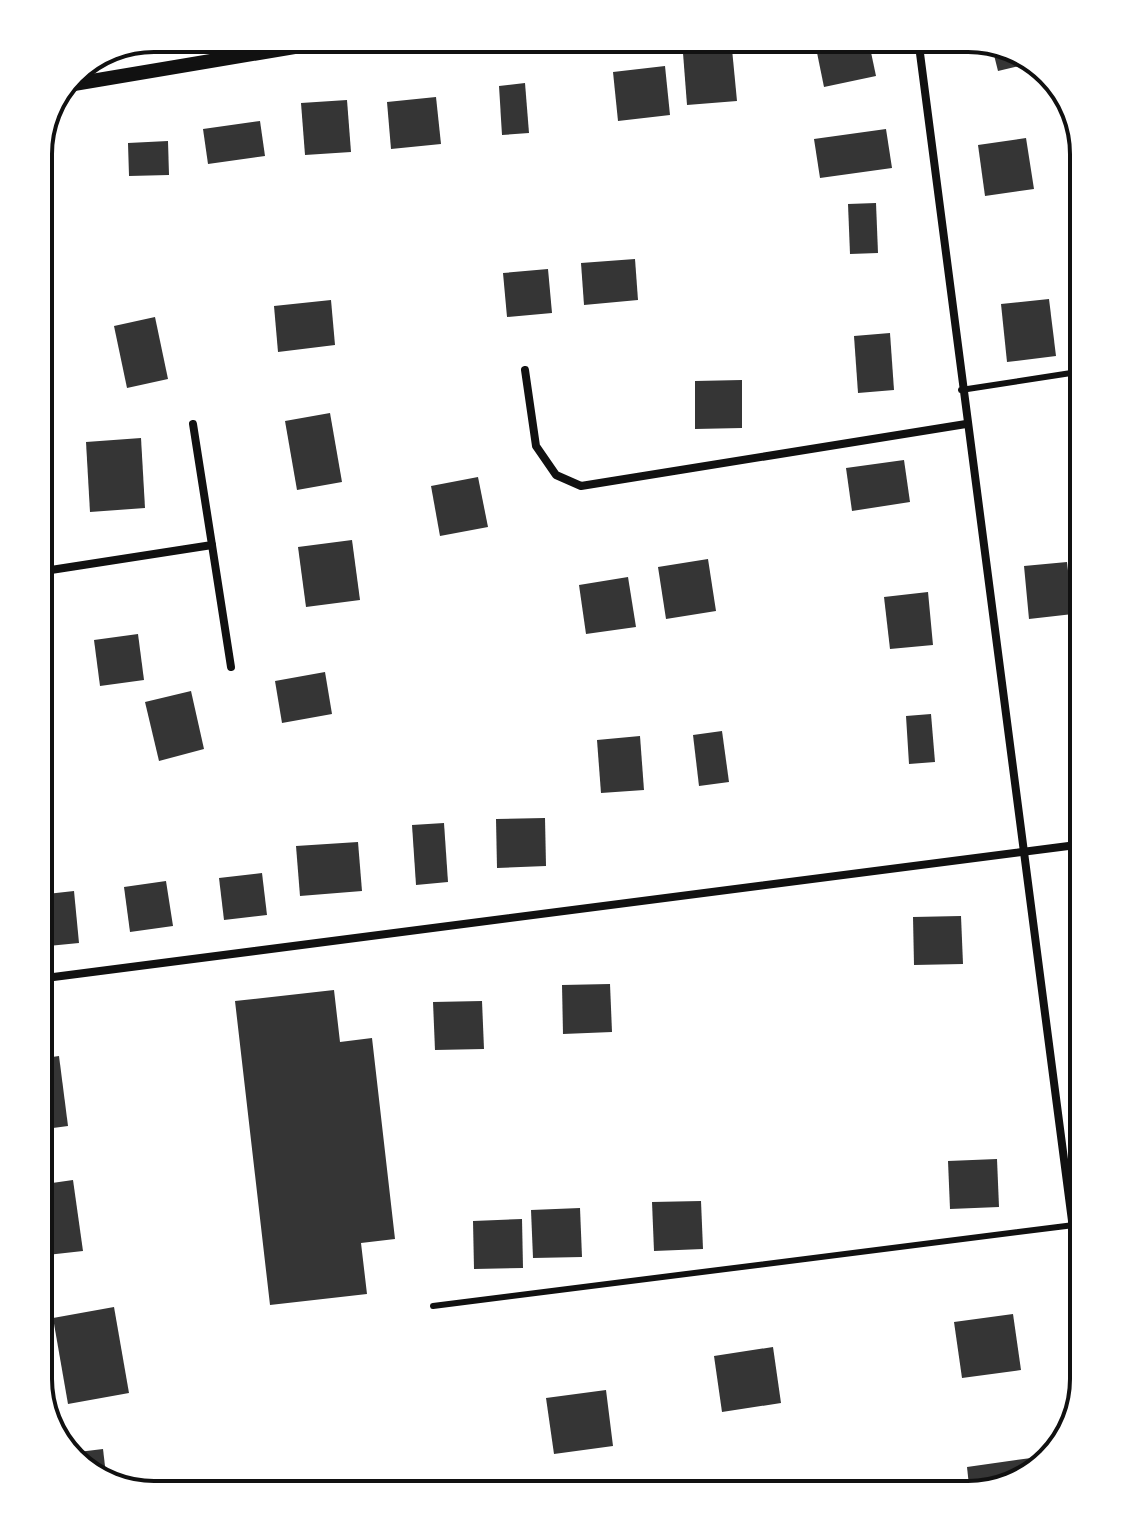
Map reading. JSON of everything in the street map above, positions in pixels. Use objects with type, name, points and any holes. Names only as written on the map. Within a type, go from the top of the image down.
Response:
[{"type":"street","points":[[81,83],[265,52]]},
{"type":"street","points":[[920,52],[961,390],[1070,1196]]},
{"type":"street","points":[[525,370],[536,446],[556,475],[581,486],[966,424]]},
{"type":"street","points":[[193,424],[231,667]]},
{"type":"street","points":[[52,570],[212,545]]},
{"type":"street","points":[[52,977],[1070,846]]},
{"type":"lane","points":[[961,390],[1070,373]]},
{"type":"lane","points":[[433,1306],[1070,1226]]},
{"type":"building","points":[[732,52],[737,101],[687,105],[683,53]]},
{"type":"building","points":[[817,52],[871,52],[876,76],[824,87]]},
{"type":"building","points":[[994,55],[1019,66],[998,71]]},
{"type":"building","points":[[665,66],[670,115],[618,121],[613,72]]},
{"type":"building","points":[[525,83],[529,133],[502,135],[499,86]]},
{"type":"building","points":[[436,97],[441,144],[391,149],[387,102]]},
{"type":"building","points":[[347,100],[351,152],[305,155],[301,103]]},
{"type":"building","points":[[260,121],[265,156],[208,164],[203,129]]},
{"type":"building","points":[[886,129],[892,168],[820,178],[814,139]]},
{"type":"building","points":[[1026,138],[1034,189],[985,196],[978,145]]},
{"type":"building","points":[[168,141],[169,175],[129,176],[128,143]]},
{"type":"building","points":[[876,203],[878,253],[850,254],[848,204]]},
{"type":"building","points":[[635,259],[638,300],[584,305],[581,263]]},
{"type":"building","points":[[548,269],[552,313],[507,317],[503,273]]},
{"type":"building","points":[[1049,299],[1056,356],[1007,362],[1001,304]]},
{"type":"building","points":[[331,300],[335,345],[278,352],[274,306]]},
{"type":"building","points":[[155,317],[168,379],[127,388],[114,326]]},
{"type":"building","points":[[890,333],[894,390],[858,393],[854,336]]},
{"type":"building","points":[[742,380],[742,428],[695,429],[695,381]]},
{"type":"building","points":[[330,413],[342,482],[297,490],[285,421]]},
{"type":"building","points":[[141,438],[145,508],[90,512],[86,442]]},
{"type":"building","points":[[904,460],[910,502],[852,511],[846,468]]},
{"type":"building","points":[[478,477],[488,527],[440,536],[431,486]]},
{"type":"building","points":[[352,540],[360,600],[306,607],[298,547]]},
{"type":"building","points":[[708,559],[716,611],[666,619],[658,567]]},
{"type":"building","points":[[1067,562],[1070,614],[1029,619],[1024,566]]},
{"type":"building","points":[[628,577],[636,627],[586,634],[579,585]]},
{"type":"building","points":[[928,592],[933,645],[890,649],[884,597]]},
{"type":"building","points":[[138,634],[144,680],[100,686],[94,640]]},
{"type":"building","points":[[325,672],[332,714],[282,723],[275,681]]},
{"type":"building","points":[[191,691],[204,749],[159,761],[145,702]]},
{"type":"building","points":[[931,714],[935,762],[909,764],[906,716]]},
{"type":"building","points":[[722,731],[729,782],[699,786],[693,735]]},
{"type":"building","points":[[640,736],[644,790],[601,793],[597,740]]},
{"type":"building","points":[[545,818],[546,866],[497,868],[496,819]]},
{"type":"building","points":[[444,823],[448,882],[416,885],[412,825]]},
{"type":"building","points":[[358,842],[362,891],[300,896],[296,846]]},
{"type":"building","points":[[262,873],[267,915],[224,920],[219,878]]},
{"type":"building","points":[[166,881],[173,926],[130,932],[124,887]]},
{"type":"building","points":[[74,891],[79,943],[52,946],[52,893]]},
{"type":"building","points":[[961,916],[963,964],[914,965],[913,917]]},
{"type":"building","points":[[610,984],[612,1032],[563,1034],[562,985]]},
{"type":"building","points":[[334,990],[340,1042],[372,1038],[395,1239],[361,1243],[367,1294],[270,1305],[235,1001]]},
{"type":"building","points":[[482,1001],[484,1049],[435,1050],[433,1002]]},
{"type":"building","points":[[59,1056],[68,1126],[52,1128],[52,1057]]},
{"type":"building","points":[[997,1159],[999,1207],[950,1209],[948,1161]]},
{"type":"building","points":[[73,1180],[83,1251],[52,1254],[52,1183]]},
{"type":"building","points":[[701,1201],[703,1249],[654,1251],[652,1202]]},
{"type":"building","points":[[580,1208],[582,1257],[533,1258],[531,1210]]},
{"type":"building","points":[[522,1219],[523,1268],[474,1269],[473,1221]]},
{"type":"building","points":[[114,1307],[129,1393],[68,1404],[53,1318]]},
{"type":"building","points":[[1013,1314],[1021,1370],[962,1378],[954,1322]]},
{"type":"building","points":[[773,1347],[781,1403],[722,1412],[714,1356]]},
{"type":"building","points":[[606,1390],[613,1446],[554,1454],[546,1398]]},
{"type":"building","points":[[103,1449],[105,1469],[97,1464],[82,1451]]},
{"type":"building","points":[[1031,1459],[1007,1473],[981,1480],[968,1481],[967,1467]]}]
